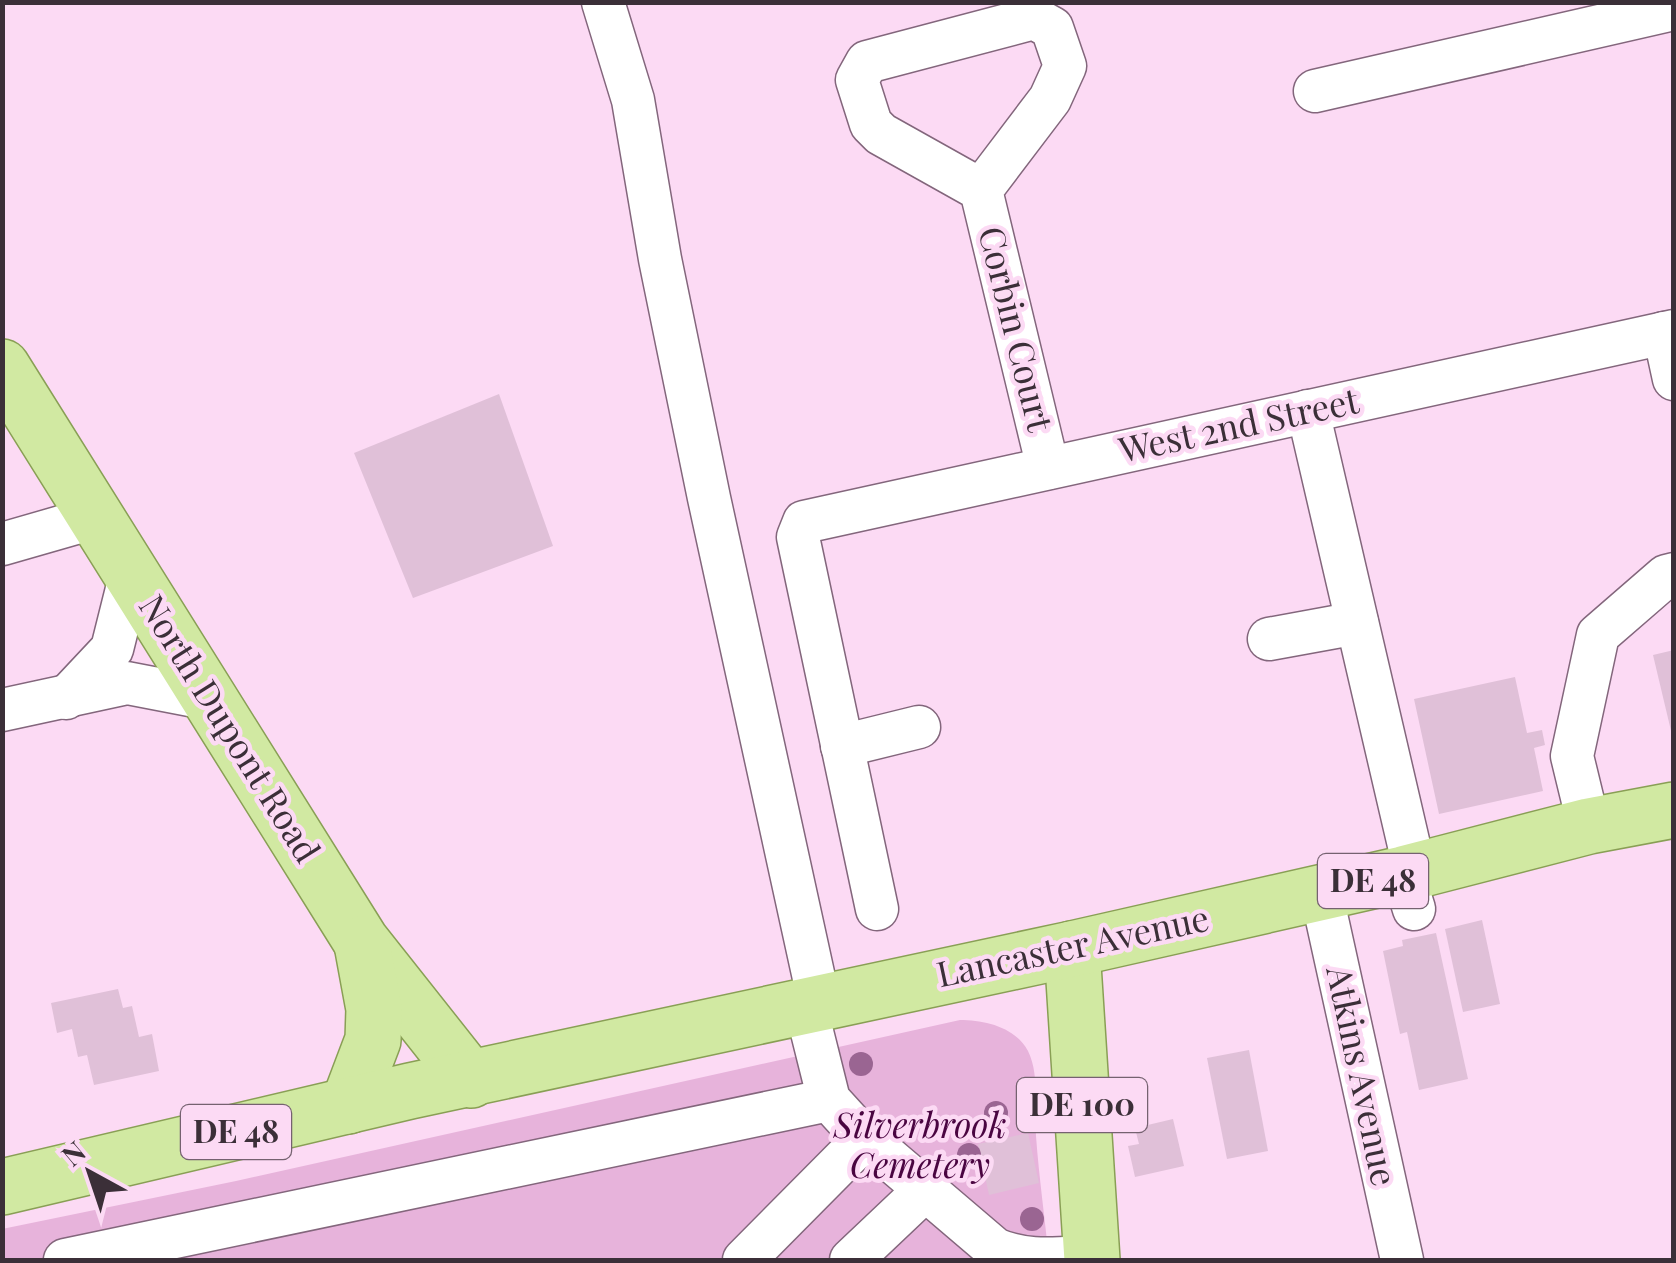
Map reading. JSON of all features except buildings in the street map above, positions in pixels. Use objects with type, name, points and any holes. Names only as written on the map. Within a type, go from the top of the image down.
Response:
[{"type":"main road","name":"North Dupont Road","points":[[2,367],[361,941],[471,1080]]},
{"type":"main road","name":"Lancaster Avenue","points":[[471,1080],[1321,892],[1411,885],[1588,826],[1674,810]]},
{"type":"main road","points":[[348,1106],[373,1040],[374,1009],[361,941]]},
{"type":"main road","name":"DE 100","points":[[1072,949],[1092,1258]]},
{"type":"main road","name":"DE 48","points":[[2,1187],[471,1080]]},
{"type":"street","points":[[603,2],[634,100],[660,259],[708,498],[796,887],[828,1100],[865,1138],[997,1254],[1036,1260],[1092,1258]]},
{"type":"street","points":[[1315,91],[1591,14],[1674,9]]},
{"type":"street","name":"Corbin Court","points":[[981,190],[1050,100],[1064,66],[1052,28],[1034,18],[866,62],[857,80],[871,124],[881,134],[981,190],[1048,468]]},
{"type":"street","points":[[1669,332],[1674,378]]},
{"type":"street","name":"West 2nd Street","points":[[842,746],[798,537],[804,522],[1669,332]]},
{"type":"street","points":[[1308,412],[1411,885]]},
{"type":"street","points":[[2,544],[96,518]]},
{"type":"street","points":[[66,698],[112,649],[131,574]]},
{"type":"street","points":[[1588,826],[1572,756],[1598,635],[1666,576],[1674,574]]},
{"type":"street","points":[[1269,639],[1357,623]]},
{"type":"street","points":[[2,710],[127,683],[210,699]]},
{"type":"street","points":[[877,908],[842,746],[919,728]]},
{"type":"street","name":"Atkins Avenue","points":[[1321,892],[1402,1260]]},
{"type":"street","points":[[65,1260],[828,1100]]},
{"type":"street","points":[[744,1260],[865,1138]]},
{"type":"street","points":[[852,1260],[926,1189]]},
{"type":"green space","name":"Silverbrook Cemetery","points":[[960,1020],[989,1023],[1007,1031],[1022,1043],[1032,1060],[1049,1260],[3,1260],[2,1229]]}]
